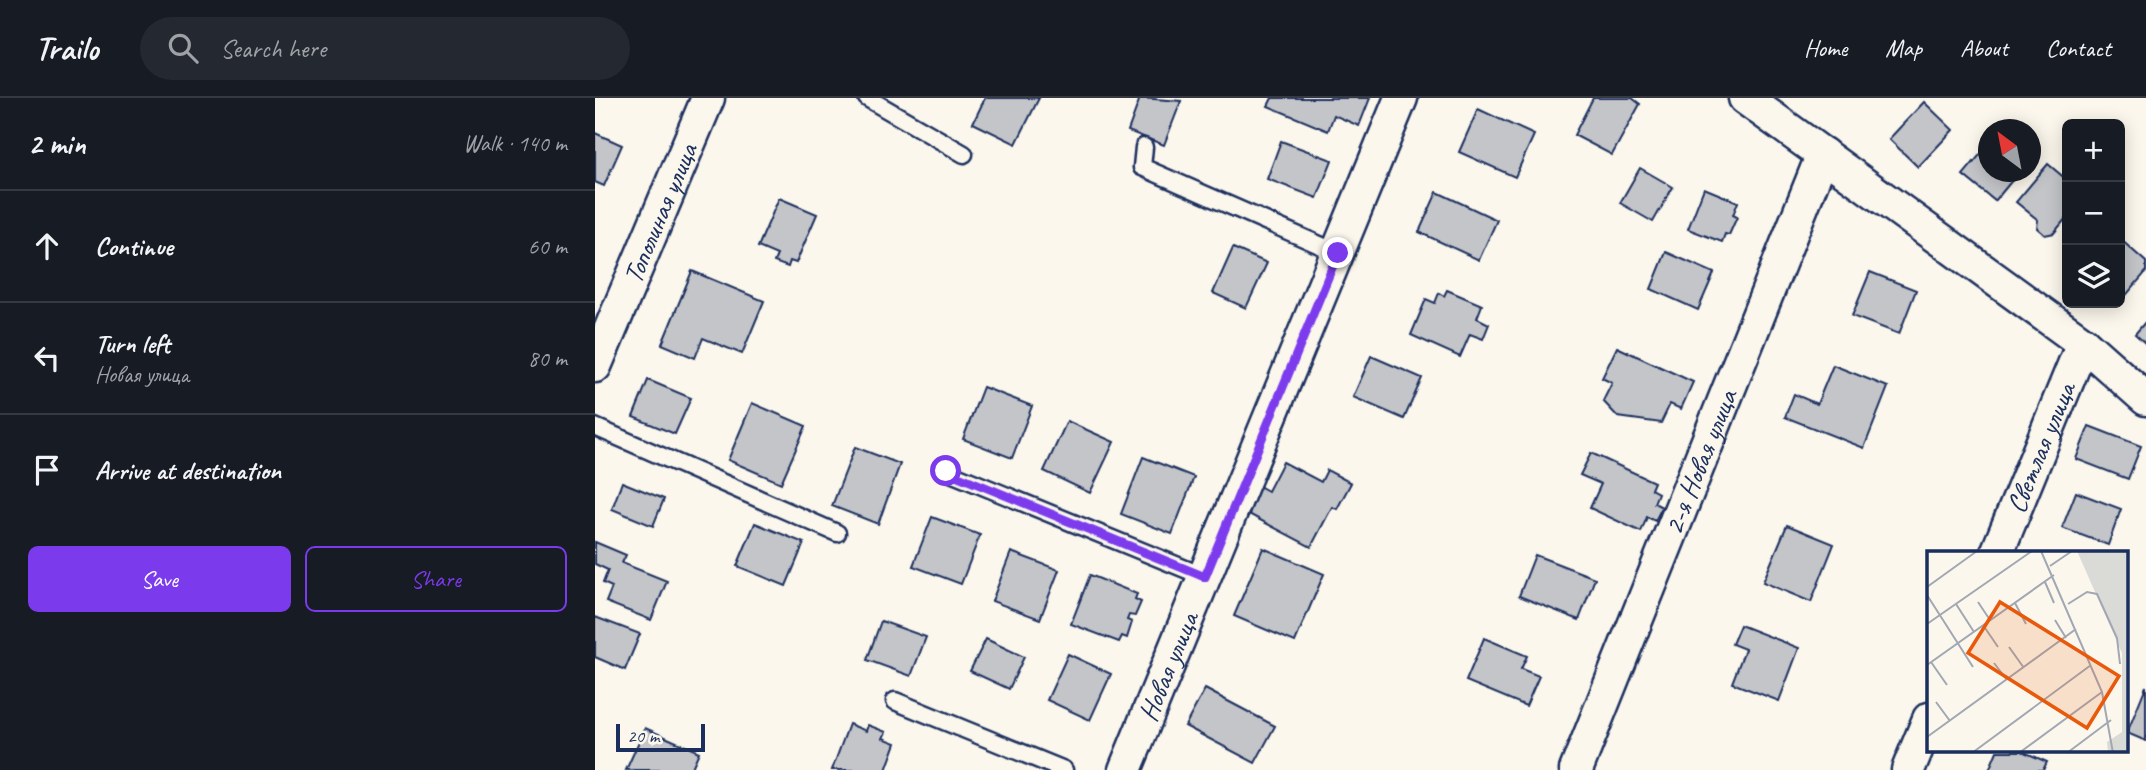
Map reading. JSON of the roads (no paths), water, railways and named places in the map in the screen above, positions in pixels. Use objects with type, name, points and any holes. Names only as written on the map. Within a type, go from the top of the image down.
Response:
[{"type":"street","name":"Тополиная улица","points":[[595,366],[603,326],[708,98]]},
{"type":"street","name":"Новая улица","points":[[1125,770],[1402,98]]},
{"type":"street","points":[[1745,98],[2083,343],[2146,399]]},
{"type":"street","name":"2-я Новая улица","points":[[1576,770],[1823,154]]},
{"type":"street","name":"Светлая улица","points":[[1998,551],[2083,343]]},
{"type":"street","points":[[1908,770],[1927,724]]},
{"type":"lane","points":[[867,98],[964,154]]},
{"type":"lane","points":[[1144,147],[1142,167],[1338,253]]},
{"type":"lane","points":[[595,427],[837,533]]},
{"type":"lane","points":[[946,471],[1205,577]]},
{"type":"lane","points":[[895,701],[1064,770]]}]
